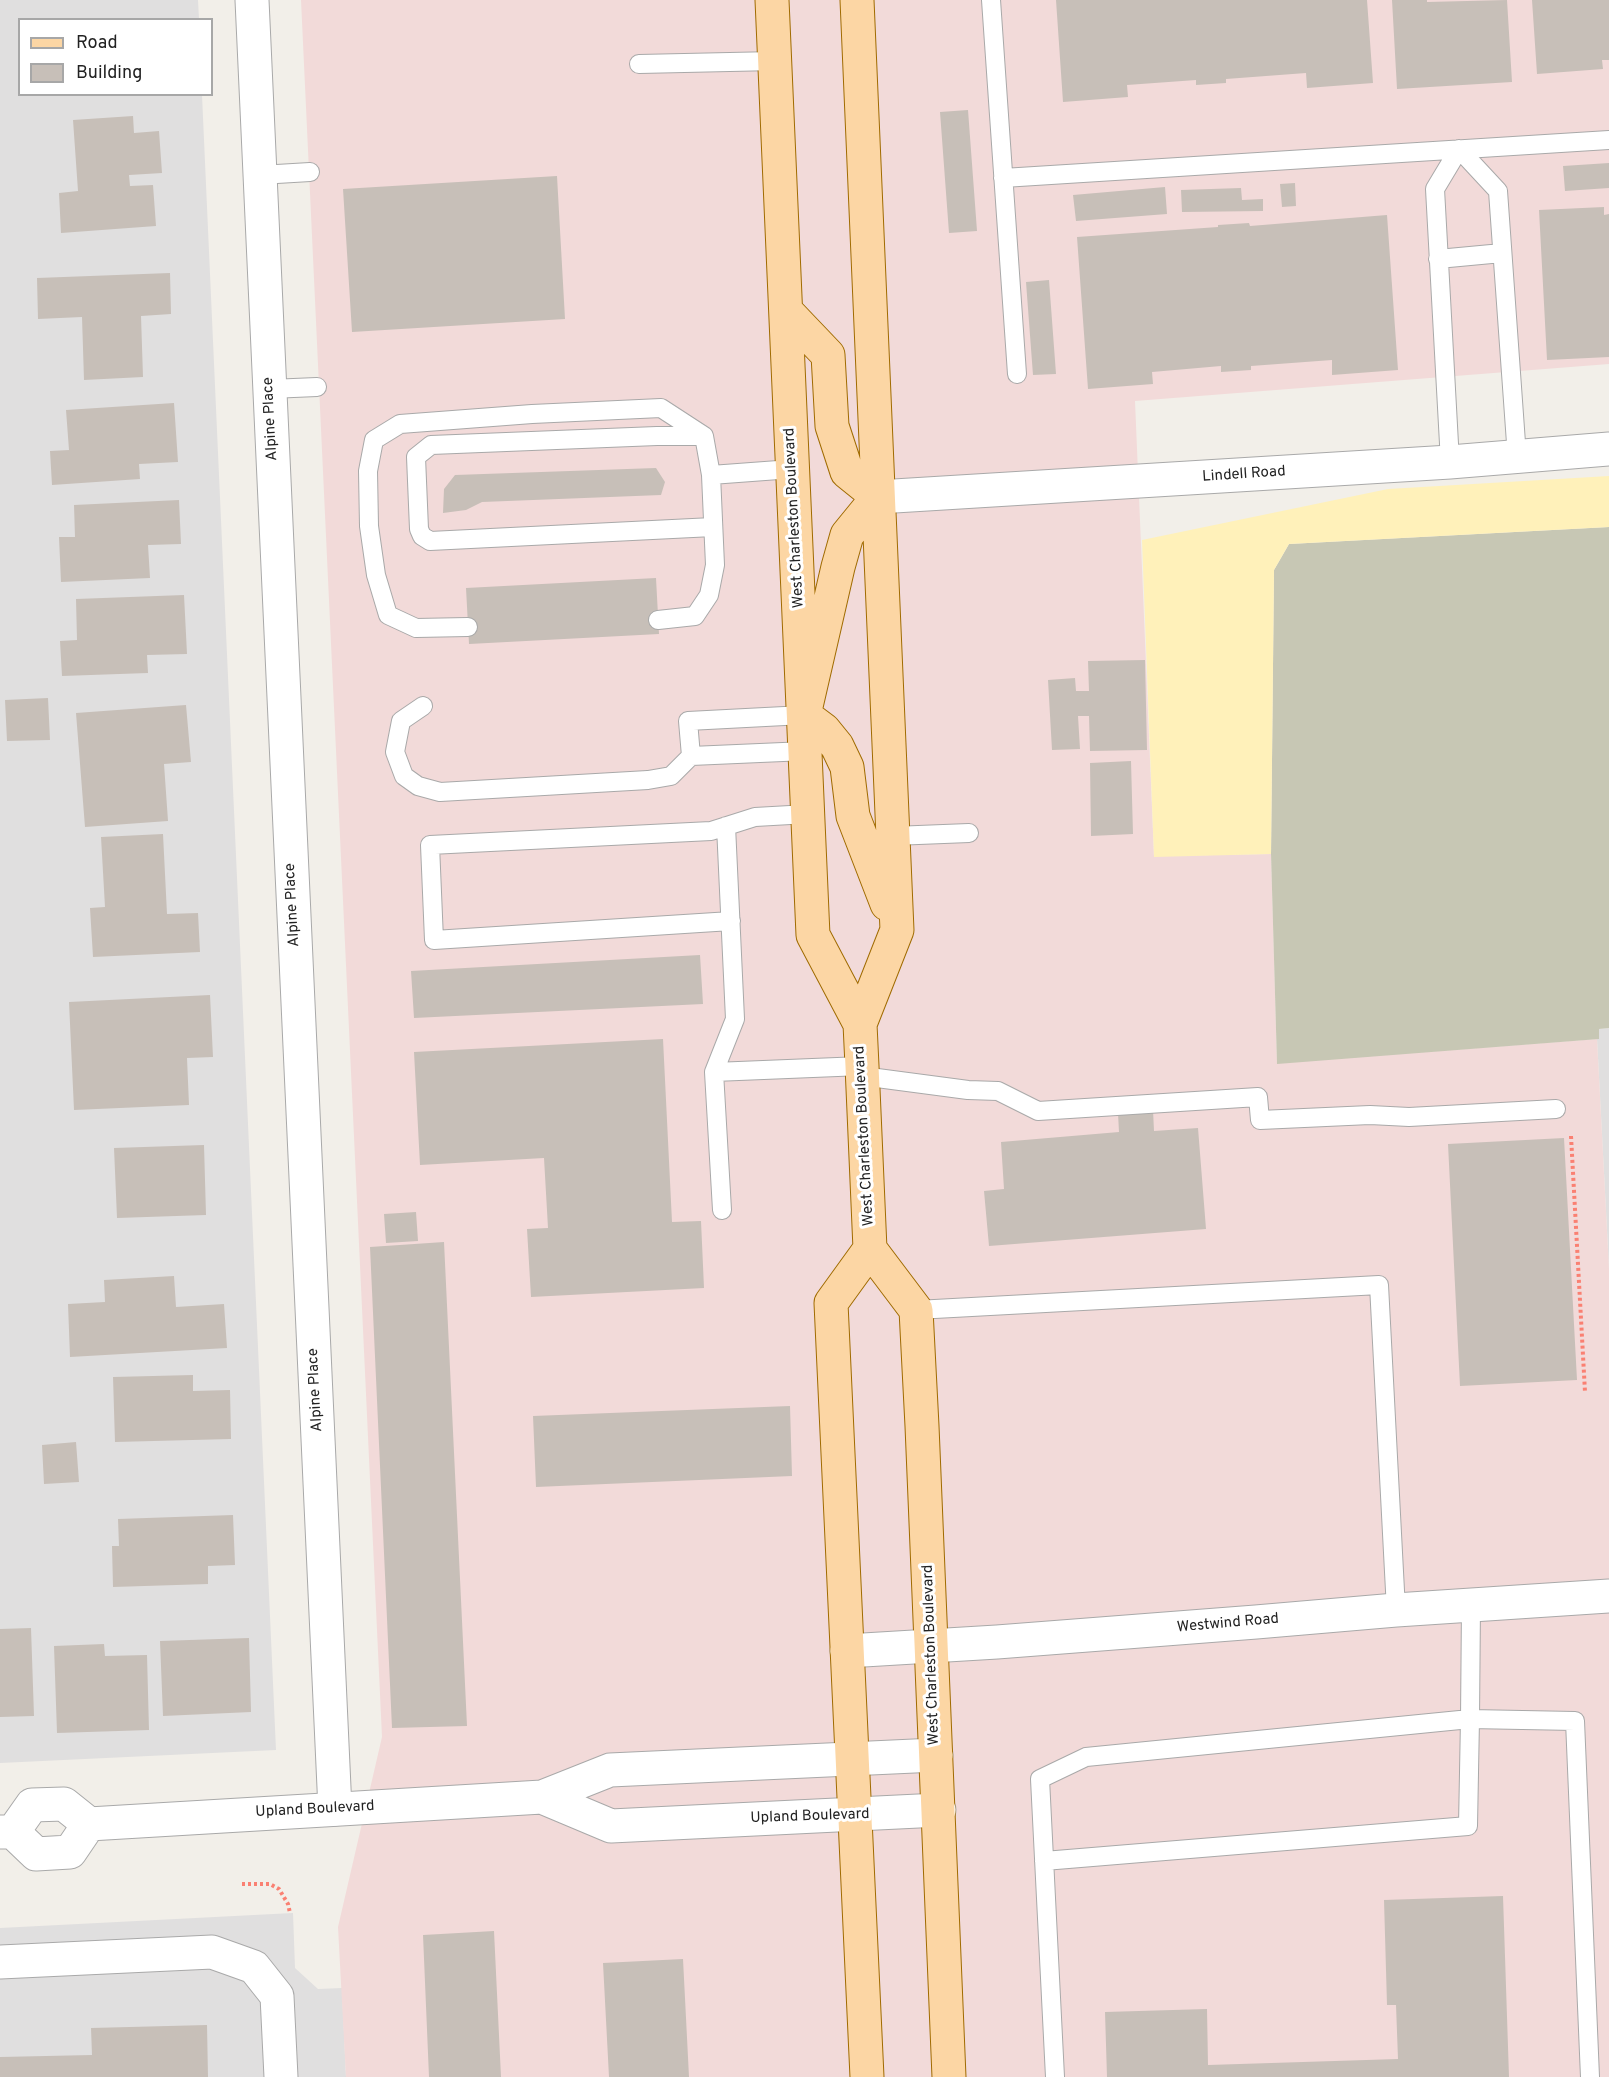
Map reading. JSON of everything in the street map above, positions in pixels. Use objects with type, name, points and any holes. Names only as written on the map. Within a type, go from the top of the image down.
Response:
[{"type":"main road","name":"West Charleston Boulevard","points":[[772,0],[813,935],[860,1024]]},
{"type":"main road","name":"West Charleston Boulevard","points":[[857,0],[897,930],[860,1024],[862,1071],[870,1249],[916,1310],[949,2077]]},
{"type":"main road","points":[[786,311],[828,355],[832,426],[847,472],[878,497],[848,535],[838,567],[804,715],[824,730],[837,747],[847,767],[854,816],[897,930]]},
{"type":"main road","name":"West Charleston Boulevard","points":[[867,2077],[831,1302],[870,1249]]},
{"type":"street","name":"Alpine Place","points":[[252,0],[335,1809]]},
{"type":"street","name":"Lindell Road","points":[[878,497],[1449,462],[1609,449]]},
{"type":"street","name":"Westwind Road","points":[[847,1651],[1609,1596]]},
{"type":"street","name":"Upland Boulevard","points":[[88,1824],[542,1797],[610,1770],[936,1755]]},
{"type":"street","name":"Upland Boulevard","points":[[542,1797],[611,1826],[939,1810]]},
{"type":"street","points":[[64,1804],[88,1824],[70,1852],[36,1854],[6,1832],[33,1805],[64,1804]]},
{"type":"street","points":[[0,1962],[212,1952],[254,1967],[277,1996],[281,2077]]},
{"type":"lane","points":[[991,0],[1017,374]]},
{"type":"lane","points":[[639,64],[774,61]]},
{"type":"lane","points":[[1003,178],[1609,140]]},
{"type":"lane","points":[[1459,149],[1498,191],[1517,457]]},
{"type":"lane","points":[[1449,462],[1435,189],[1459,149]]},
{"type":"lane","points":[[260,175],[310,172]]},
{"type":"lane","points":[[1438,259],[1502,253]]},
{"type":"lane","points":[[270,389],[317,387]]},
{"type":"lane","points":[[468,627],[416,628],[388,615],[376,575],[369,526],[368,471],[374,440],[400,424],[532,414],[662,408],[704,436],[711,475],[715,565],[709,595],[695,616],[658,620]]},
{"type":"lane","points":[[704,436],[657,435],[431,445],[416,457],[419,529],[422,536],[430,541],[713,527]]},
{"type":"lane","points":[[711,475],[792,469]]},
{"type":"lane","points":[[423,706],[402,721],[395,752],[404,776],[418,786],[440,792],[648,780],[671,776],[691,756],[806,751]]},
{"type":"lane","points":[[691,756],[688,721],[804,715]]},
{"type":"lane","points":[[731,921],[434,940],[430,845],[711,831],[755,817],[808,814]]},
{"type":"lane","points":[[722,1210],[714,1072],[735,1019],[726,826]]},
{"type":"lane","points":[[893,836],[969,833]]},
{"type":"lane","points":[[714,1072],[862,1071],[968,1090],[998,1091],[1038,1111],[1258,1097],[1260,1120],[1370,1115],[1409,1117],[1556,1109]]},
{"type":"lane","points":[[916,1310],[1380,1285],[1396,1610]]},
{"type":"lane","points":[[1044,1861],[1468,1826],[1471,1605]]},
{"type":"lane","points":[[1055,2077],[1040,1779],[1086,1757],[1470,1719],[1575,1721],[1590,2077]]},
{"type":"path","points":[[1571,1136],[1584,1392]]},
{"type":"path","points":[[242,1884],[259,1882],[279,1889],[288,1904],[290,1913]]},
{"type":"shaded area","points":[[0,0],[198,0],[199,18],[18,18],[18,96],[202,96],[276,1750],[0,1763]]},
{"type":"shaded area","points":[[301,0],[1609,0],[1609,364],[1135,401],[1154,856],[1271,854],[1277,1063],[1597,1039],[1609,1269],[1609,2077],[346,2077],[338,1927],[382,1737]]},
{"type":"shaded area","points":[[1609,527],[1609,1028],[1599,1029],[1599,1039],[1277,1064],[1271,854],[1274,570],[1289,544]]},
{"type":"shaded area","points":[[1609,1028],[1609,1269],[1597,1039],[1599,1039],[1599,1029]]},
{"type":"shaded area","points":[[293,1913],[295,1968],[318,1989],[342,1988],[346,2077],[0,2077],[0,1928]]},
{"type":"sand","points":[[1609,476],[1609,527],[1289,544],[1274,570],[1271,854],[1154,857],[1142,540],[1388,489]]},
{"type":"building","points":[[1056,0],[1367,0],[1373,83],[1307,88],[1306,73],[1226,79],[1226,83],[1196,85],[1196,80],[1127,85],[1128,97],[1063,102]]},
{"type":"building","points":[[1392,0],[1427,0],[1427,2],[1507,0],[1512,82],[1397,89]]},
{"type":"building","points":[[1532,0],[1609,0],[1609,60],[1602,60],[1603,69],[1537,74]]},
{"type":"building","points":[[968,110],[977,231],[949,233],[940,112]]},
{"type":"building","points":[[133,116],[134,133],[159,131],[162,173],[129,175],[130,186],[153,185],[156,226],[61,233],[59,193],[78,191],[73,120]]},
{"type":"building","points":[[1609,163],[1609,188],[1565,191],[1563,166]]},
{"type":"building","points":[[557,176],[565,319],[352,332],[343,189]]},
{"type":"building","points":[[1295,183],[1296,206],[1282,207],[1280,184]]},
{"type":"building","points":[[1165,187],[1167,214],[1076,221],[1073,195]]},
{"type":"building","points":[[1241,188],[1242,200],[1263,199],[1263,211],[1182,212],[1181,190]]},
{"type":"building","points":[[1604,207],[1604,215],[1609,214],[1609,357],[1547,360],[1539,210]]},
{"type":"building","points":[[1387,215],[1398,370],[1332,375],[1332,360],[1251,366],[1251,370],[1221,372],[1221,366],[1152,372],[1153,384],[1088,389],[1077,237],[1218,227],[1218,225],[1249,223],[1250,226]]},
{"type":"building","points":[[170,273],[171,314],[141,316],[143,377],[84,380],[82,317],[38,319],[37,278]]},
{"type":"building","points":[[1049,280],[1056,374],[1033,375],[1026,282]]},
{"type":"building","points":[[174,403],[178,462],[139,464],[140,479],[52,485],[50,451],[69,450],[66,410]]},
{"type":"building","points":[[656,468],[665,482],[661,495],[482,502],[466,510],[443,513],[444,489],[455,475]]},
{"type":"building","points":[[179,500],[181,544],[148,545],[150,578],[61,582],[59,537],[75,537],[74,505]]},
{"type":"building","points":[[656,578],[659,634],[469,644],[466,588]]},
{"type":"building","points":[[184,595],[187,654],[147,655],[148,673],[62,676],[60,641],[77,640],[76,599]]},
{"type":"building","points":[[1145,660],[1147,750],[1090,751],[1089,716],[1078,716],[1080,749],[1052,750],[1048,680],[1075,678],[1076,691],[1089,691],[1088,661]]},
{"type":"building","points":[[48,698],[50,740],[7,741],[5,700]]},
{"type":"building","points":[[186,705],[191,762],[164,764],[168,821],[85,827],[76,713]]},
{"type":"building","points":[[1131,761],[1133,834],[1091,836],[1090,763]]},
{"type":"building","points":[[163,834],[167,914],[198,913],[200,952],[93,957],[90,908],[105,907],[101,837]]},
{"type":"building","points":[[700,955],[703,1004],[414,1018],[411,971]]},
{"type":"building","points":[[210,995],[213,1057],[187,1058],[189,1105],[74,1110],[69,1002]]},
{"type":"building","points":[[663,1039],[672,1222],[701,1221],[704,1288],[531,1297],[527,1229],[548,1228],[544,1158],[420,1165],[414,1052]]},
{"type":"building","points":[[1153,1110],[1154,1131],[1198,1128],[1206,1229],[989,1246],[984,1191],[1004,1189],[1001,1142],[1119,1132],[1118,1113]]},
{"type":"building","points":[[1564,1138],[1577,1380],[1460,1386],[1448,1144]]},
{"type":"building","points":[[204,1145],[206,1215],[117,1218],[114,1148]]},
{"type":"building","points":[[416,1212],[418,1241],[386,1243],[384,1214]]},
{"type":"building","points":[[444,1242],[467,1726],[392,1728],[370,1247]]},
{"type":"building","points":[[174,1276],[176,1307],[224,1304],[227,1348],[70,1357],[68,1304],[105,1302],[104,1280]]},
{"type":"building","points":[[193,1375],[193,1391],[230,1390],[231,1439],[115,1442],[113,1377]]},
{"type":"building","points":[[790,1406],[792,1476],[536,1487],[533,1416]]},
{"type":"building","points":[[76,1442],[79,1482],[44,1484],[42,1445]]},
{"type":"building","points":[[233,1515],[235,1565],[208,1566],[208,1584],[113,1587],[112,1546],[119,1546],[118,1519]]},
{"type":"building","points":[[31,1628],[34,1716],[0,1717],[0,1629]]},
{"type":"building","points":[[249,1638],[251,1712],[163,1716],[160,1641]]},
{"type":"building","points":[[104,1644],[105,1656],[147,1655],[149,1730],[57,1733],[54,1646]]},
{"type":"building","points":[[1503,1896],[1509,2077],[1107,2077],[1105,2012],[1207,2009],[1208,2065],[1398,2059],[1396,2005],[1387,2005],[1384,1900]]},
{"type":"building","points":[[494,1931],[501,2077],[429,2077],[423,1935]]},
{"type":"building","points":[[683,1959],[689,2077],[609,2077],[603,1963]]},
{"type":"building","points":[[207,2025],[208,2077],[0,2077],[0,2057],[92,2055],[91,2028]]}]
